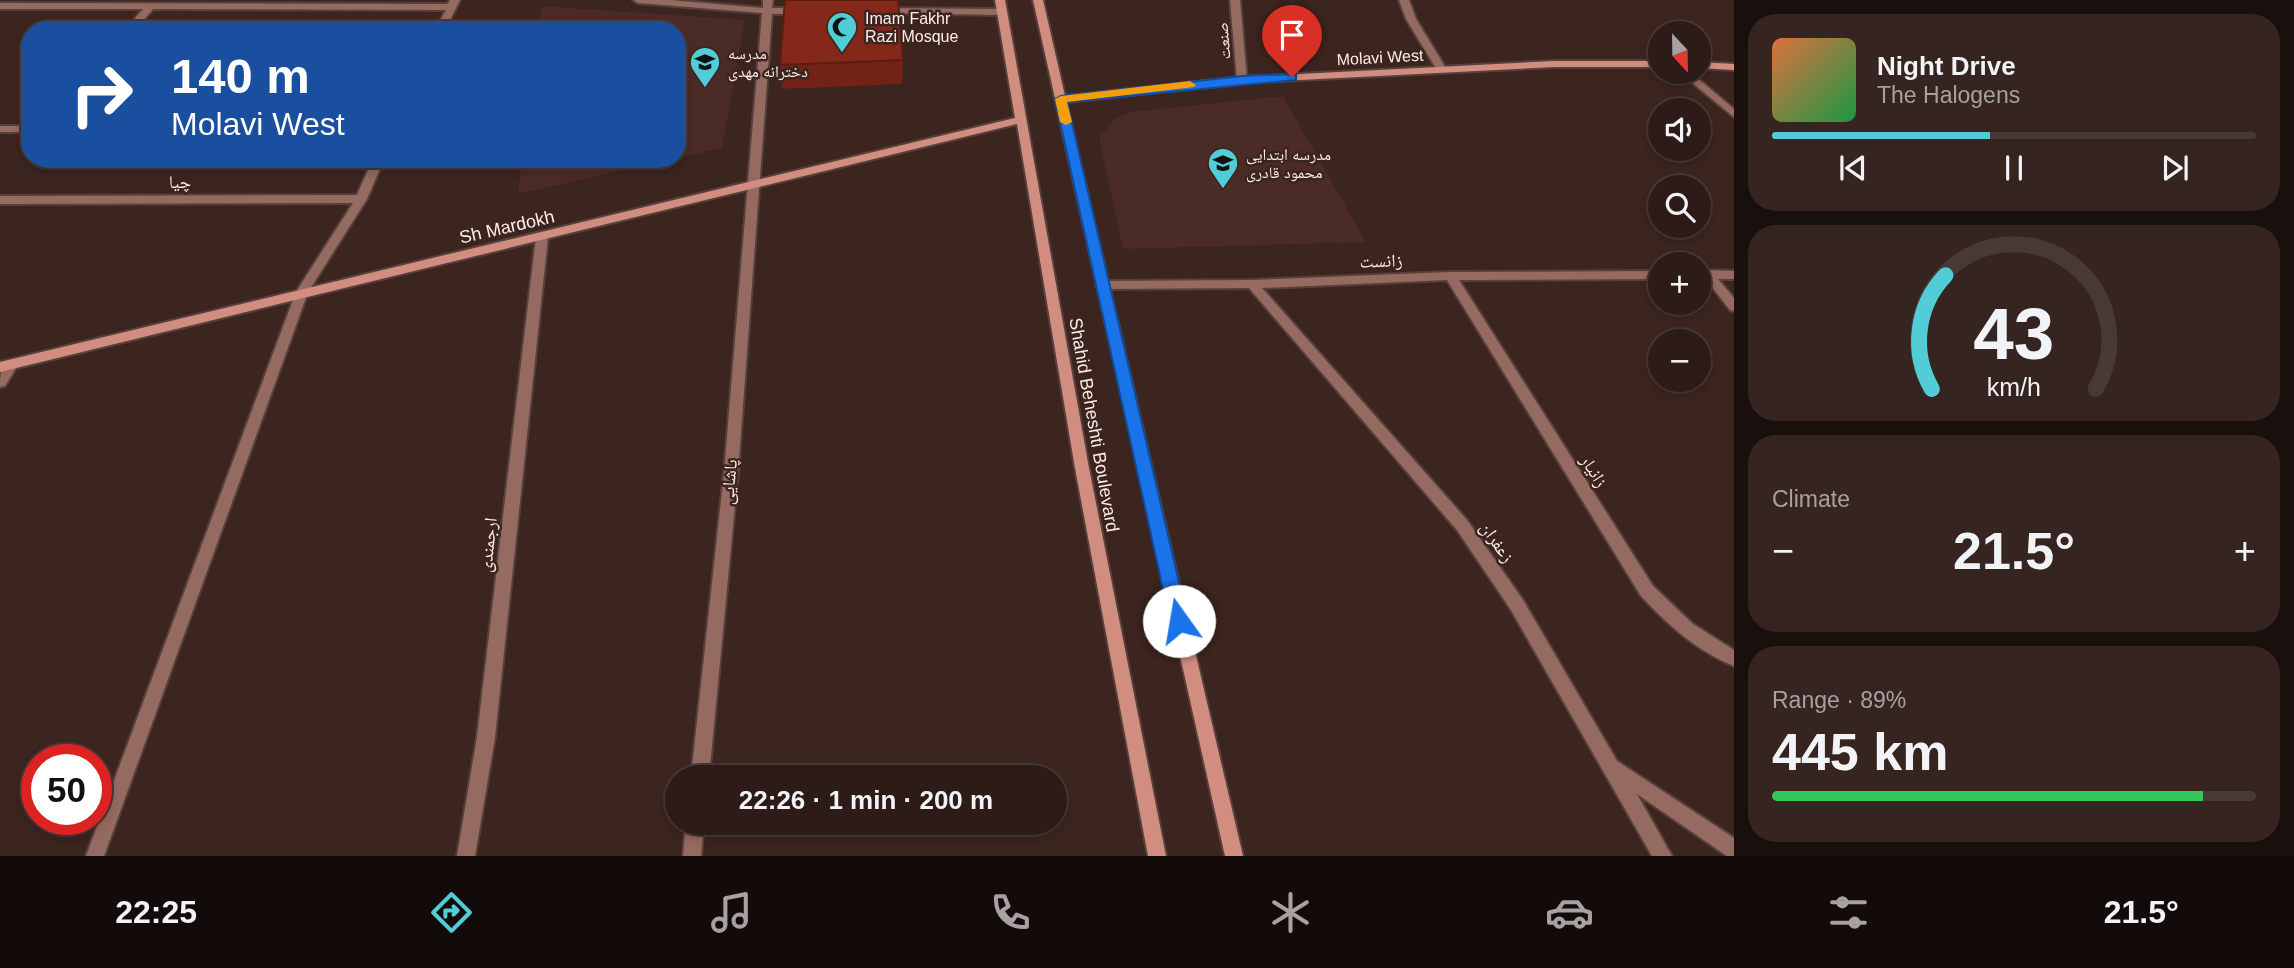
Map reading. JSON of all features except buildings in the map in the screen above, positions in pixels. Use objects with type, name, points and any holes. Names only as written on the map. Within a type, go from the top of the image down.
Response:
[{"type":"main road","name":"Shahid Beheshti Boulevard","points":[[1038,0],[1234,856]]},
{"type":"main road","name":"Shahid Beheshti Boulevard","points":[[1001,6],[1082,468],[1157,856]]},
{"type":"main road","name":"Molavi West","points":[[1061,99],[1242,80],[1554,64],[1648,64]]},
{"type":"main road","points":[[1712,66],[1734,67]]},
{"type":"main road","name":"Sh Mardokh","points":[[5,366],[1021,120]]},
{"type":"street","points":[[638,0],[767,6],[808,11]]},
{"type":"street","name":"صنعت","points":[[1235,0],[1242,80]]},
{"type":"street","points":[[1404,0],[1411,19],[1442,70]]},
{"type":"street","points":[[0,6],[453,3],[444,21]]},
{"type":"street","points":[[138,21],[151,6]]},
{"type":"street","name":"پاشایی","points":[[701,765],[731,473],[767,6]]},
{"type":"street","points":[[863,11],[1001,6]]},
{"type":"street","points":[[1698,84],[1734,114]]},
{"type":"street","points":[[0,129],[21,129]]},
{"type":"street","points":[[95,856],[302,292],[361,199],[375,168]]},
{"type":"street","name":"چیا","points":[[0,200],[361,199]]},
{"type":"street","name":"ارجمندی","points":[[467,856],[486,737],[542,237]]},
{"type":"street","points":[[1711,274],[1734,275]]},
{"type":"street","name":"زانست","points":[[1102,285],[1252,284],[1450,276],[1648,275]]},
{"type":"street","name":"زانیار","points":[[1450,276],[1647,591],[1672,620],[1698,640],[1734,658]]},
{"type":"street","points":[[1711,282],[1734,307]]},
{"type":"street","name":"زعفران","points":[[1252,284],[1462,526],[1517,604],[1663,856]]},
{"type":"street","points":[[0,382],[5,366]]},
{"type":"street","points":[[1611,766],[1734,849]]},
{"type":"street","points":[[692,856],[694,835]]},
{"type":"shaded area","name":"مدرسه دخترانه مهدی","points":[[542,6],[745,20],[722,148],[686,156],[686,21],[540,21]]},
{"type":"shaded area","name":"مدرسه ابتدایى محمود قادرى","points":[[1283,96],[1366,242],[1123,249],[1099,138],[1115,119],[1130,112]]},
{"type":"shaded area","points":[[521,168],[633,168],[518,194]]},
{"type":"slow traffic","points":[[1066,122],[1061,99],[1190,85]]},
{"type":"place","name":"Imam Fakhr Razi Mosque","points":[[842,54]]},
{"type":"place","name":"مدرسه دخترانه مهدی","points":[[705,89]]},
{"type":"place","name":"مدرسه ابتدایى محمود قادرى","points":[[1223,190]]},
{"type":"route","points":[[1179,621],[1061,99],[1292,77]]}]
